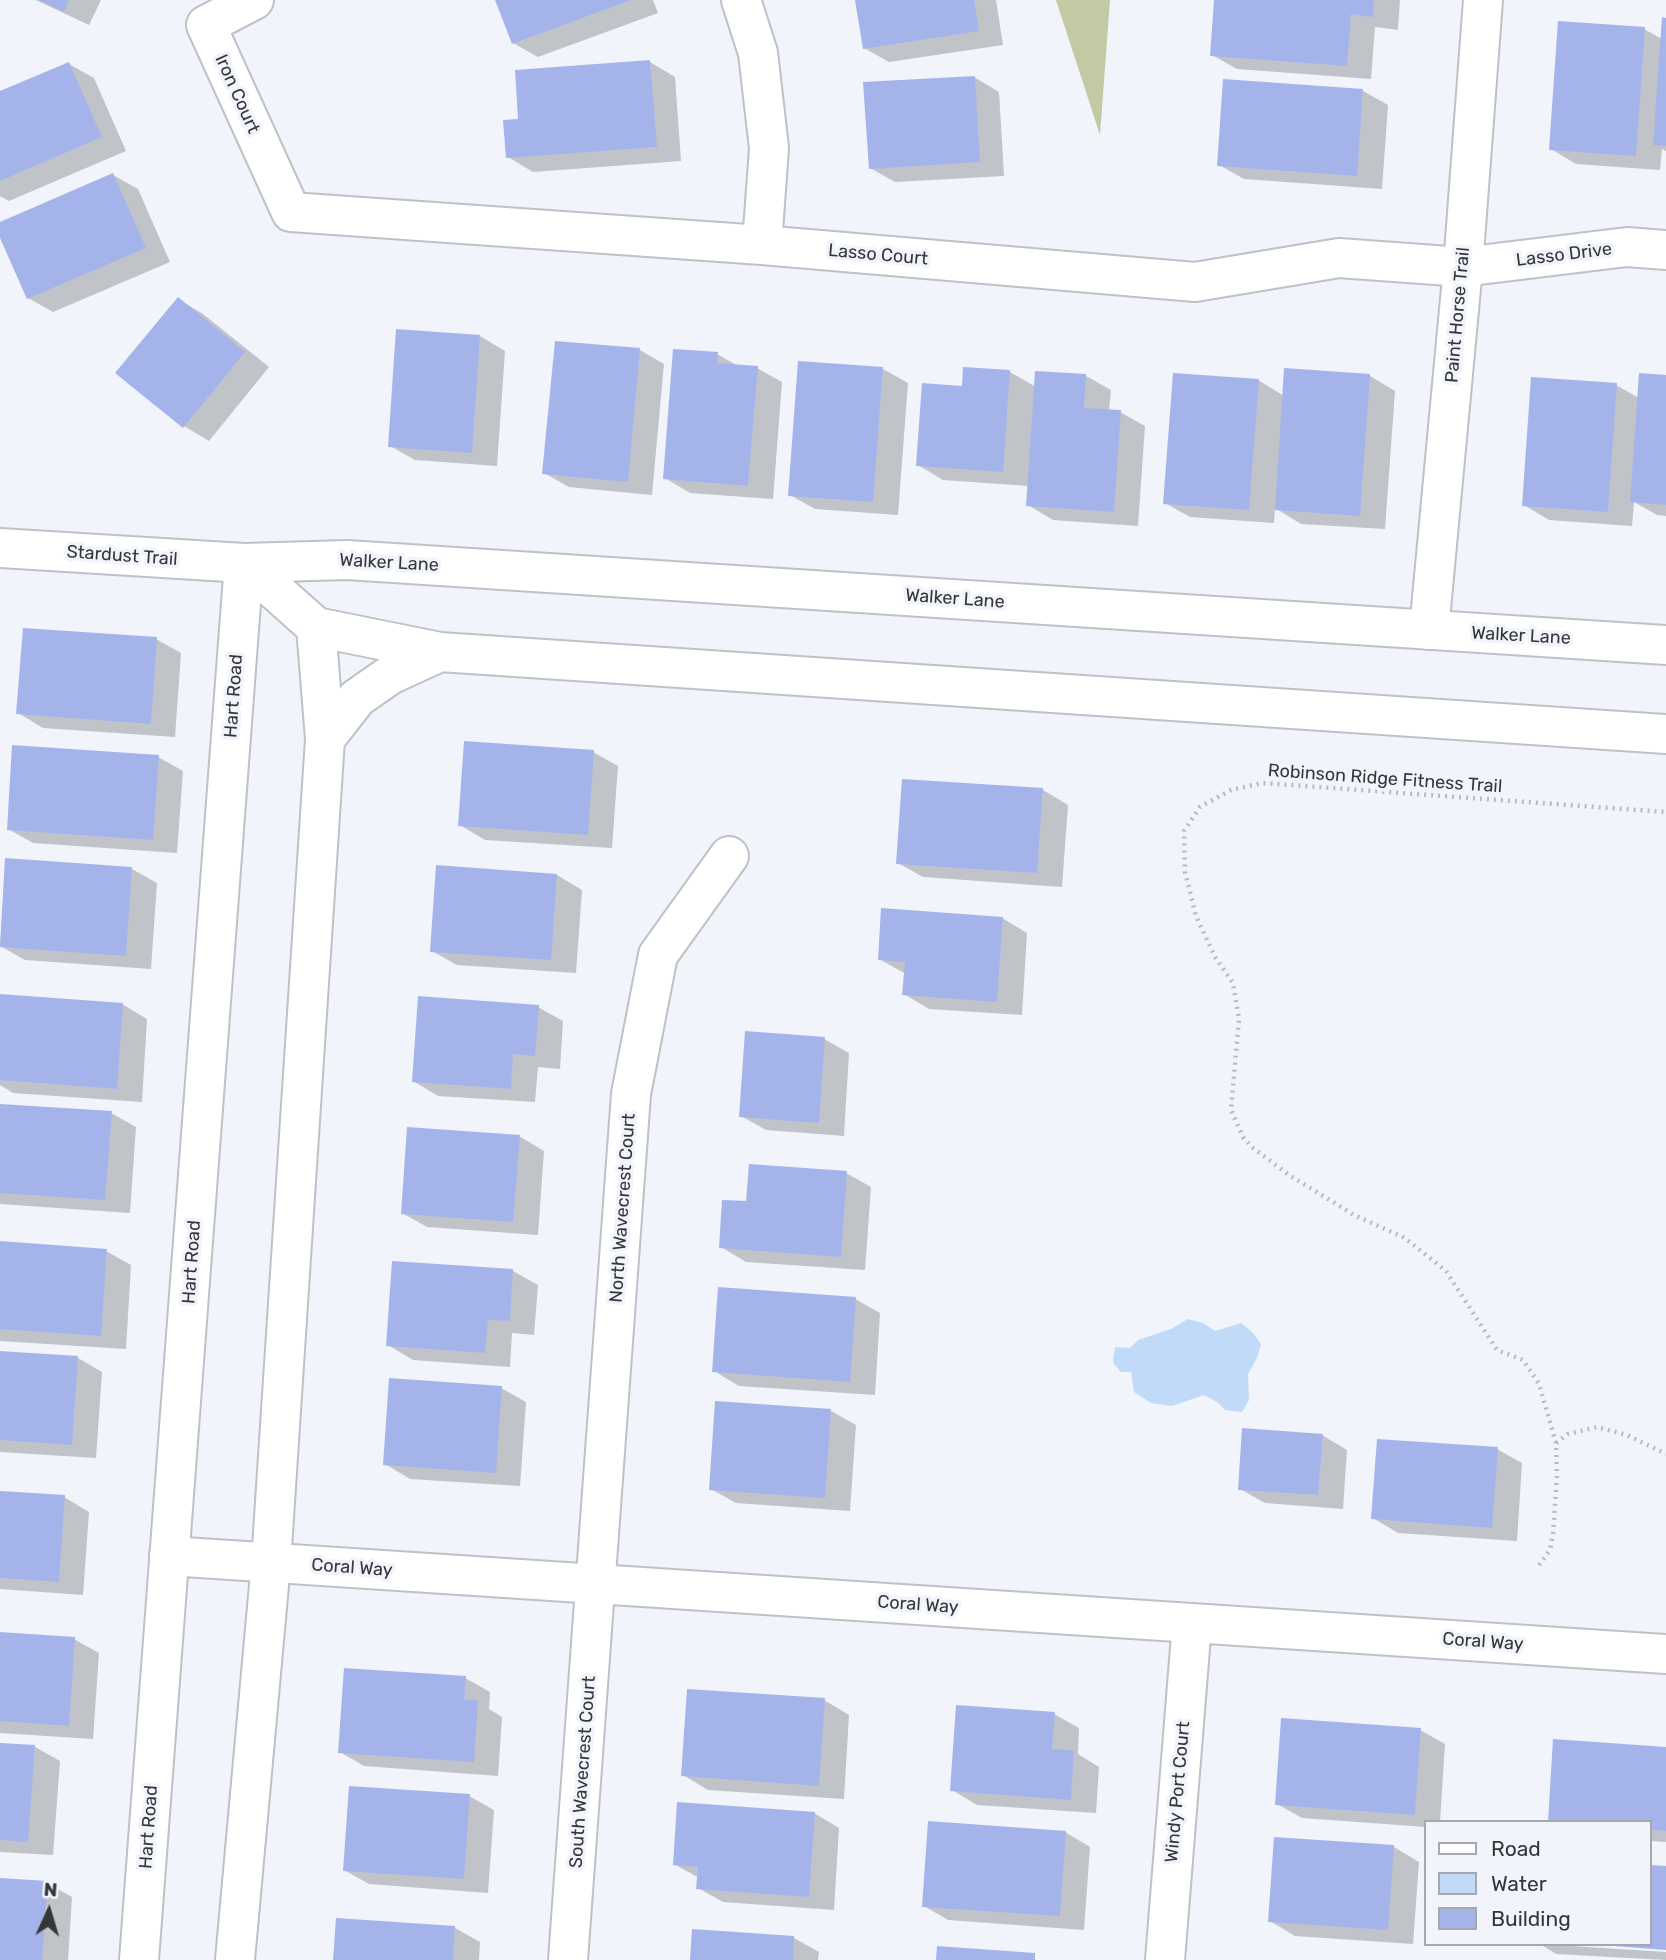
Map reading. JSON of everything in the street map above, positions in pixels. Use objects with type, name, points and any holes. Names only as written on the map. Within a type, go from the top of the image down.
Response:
[{"type":"street","name":"Iron Court","points":[[254,0],[206,25],[291,212]]},
{"type":"street","points":[[741,0],[758,53],[769,148],[762,245]]},
{"type":"street","name":"Paint Horse Trail","points":[[1429,630],[1463,267],[1483,0]]},
{"type":"street","name":"Lasso Court","points":[[291,212],[762,245],[1195,282],[1339,258],[1463,267]]},
{"type":"street","name":"Lasso Drive","points":[[1463,267],[1627,247],[1666,250]]},
{"type":"street","name":"Stardust Trail","points":[[0,548],[244,563]]},
{"type":"street","name":"Walker Lane","points":[[244,563],[347,560],[1666,645]]},
{"type":"street","points":[[244,563],[316,627],[440,652],[1666,733]]},
{"type":"street","name":"Hart Road","points":[[139,1960],[244,563]]},
{"type":"street","points":[[236,1960],[271,1563],[325,739],[316,627]]},
{"type":"street","points":[[325,739],[357,698],[390,675],[440,652]]},
{"type":"street","name":"North Wavecrest Court","points":[[597,1584],[631,1094],[658,955],[729,856]]},
{"type":"street","name":"Coral Way","points":[[169,1556],[1666,1654]]},
{"type":"street","name":"South Wavecrest Court","points":[[568,1960],[597,1584]]},
{"type":"street","name":"Windy Port Court","points":[[1165,1960],[1192,1623]]},
{"type":"path","name":"Robinson Ridge Fitness Trail","points":[[1539,1565],[1550,1550],[1553,1534],[1558,1475],[1556,1443],[1539,1384],[1523,1360],[1497,1350],[1446,1271],[1405,1238],[1354,1216],[1289,1175],[1253,1149],[1243,1137],[1231,1110],[1239,1019],[1233,983],[1215,957],[1196,916],[1185,872],[1184,831],[1200,807],[1231,790],[1262,783],[1666,812]]},
{"type":"path","points":[[1556,1443],[1568,1433],[1597,1427],[1627,1435],[1666,1454]]},
{"type":"green space","points":[[1056,0],[1110,0],[1100,135]]},
{"type":"water","points":[[1188,1319],[1203,1323],[1215,1331],[1241,1323],[1261,1344],[1248,1374],[1249,1400],[1242,1412],[1225,1410],[1204,1395],[1172,1406],[1151,1403],[1134,1392],[1131,1372],[1121,1372],[1113,1363],[1115,1347],[1130,1348],[1138,1340],[1171,1329]]},
{"type":"building","points":[[38,0],[69,0],[64,12]]},
{"type":"building","points":[[495,0],[631,0],[512,44]]},
{"type":"building","points":[[855,0],[974,0],[979,31],[863,49]]},
{"type":"building","points":[[1214,0],[1374,0],[1373,17],[1351,14],[1347,66],[1210,56]]},
{"type":"building","points":[[1662,17],[1666,18],[1666,146],[1653,145]]},
{"type":"building","points":[[1558,21],[1645,27],[1636,156],[1549,150]]},
{"type":"building","points":[[650,60],[657,147],[506,158],[503,120],[518,119],[515,70]]},
{"type":"building","points":[[69,62],[102,137],[0,181],[0,91]]},
{"type":"building","points":[[975,76],[980,162],[869,169],[863,82]]},
{"type":"building","points":[[1223,79],[1363,89],[1357,176],[1217,166]]},
{"type":"building","points":[[113,173],[146,248],[27,299],[0,238],[0,222]]},
{"type":"building","points":[[178,297],[245,352],[183,428],[115,373]]},
{"type":"building","points":[[396,329],[480,335],[472,453],[388,447]]},
{"type":"building","points":[[555,341],[640,348],[628,482],[542,474]]},
{"type":"building","points":[[673,349],[718,352],[717,363],[758,366],[748,486],[663,479]]},
{"type":"building","points":[[798,361],[883,367],[873,502],[788,496]]},
{"type":"building","points":[[963,367],[1010,370],[1003,472],[916,466],[922,383],[962,386]]},
{"type":"building","points":[[1284,368],[1370,374],[1360,516],[1275,510]]},
{"type":"building","points":[[1035,371],[1086,374],[1084,408],[1121,410],[1114,512],[1026,506]]},
{"type":"building","points":[[1173,373],[1259,379],[1249,510],[1163,504]]},
{"type":"building","points":[[1639,373],[1666,375],[1666,505],[1630,502]]},
{"type":"building","points":[[1531,377],[1617,383],[1608,512],[1522,506]]},
{"type":"building","points":[[23,628],[157,637],[151,724],[16,714]]},
{"type":"building","points":[[464,741],[594,750],[588,835],[458,826]]},
{"type":"building","points":[[12,745],[159,755],[153,840],[7,830]]},
{"type":"building","points":[[902,779],[1043,788],[1037,873],[896,864]]},
{"type":"building","points":[[5,858],[132,867],[126,956],[0,947]]},
{"type":"building","points":[[436,865],[557,874],[551,960],[430,952]]},
{"type":"building","points":[[881,908],[1003,917],[997,1002],[902,995],[905,962],[878,960]]},
{"type":"building","points":[[0,994],[123,1003],[117,1089],[0,1080]]},
{"type":"building","points":[[418,996],[539,1005],[535,1056],[513,1054],[511,1089],[412,1082]]},
{"type":"building","points":[[745,1031],[825,1037],[819,1123],[739,1117]]},
{"type":"building","points":[[0,1104],[112,1111],[105,1200],[0,1193]]},
{"type":"building","points":[[407,1127],[520,1135],[513,1222],[401,1214]]},
{"type":"building","points":[[749,1164],[847,1171],[841,1257],[719,1248],[722,1200],[746,1201]]},
{"type":"building","points":[[0,1241],[107,1249],[101,1336],[0,1329]]},
{"type":"building","points":[[392,1261],[513,1269],[510,1321],[488,1320],[485,1353],[386,1346]]},
{"type":"building","points":[[718,1287],[856,1297],[850,1382],[712,1372]]},
{"type":"building","points":[[0,1351],[78,1356],[72,1445],[0,1440]]},
{"type":"building","points":[[389,1378],[502,1386],[496,1473],[383,1465]]},
{"type":"building","points":[[715,1401],[831,1409],[825,1498],[709,1490]]},
{"type":"building","points":[[1242,1428],[1323,1434],[1318,1495],[1238,1490]]},
{"type":"building","points":[[1377,1439],[1498,1447],[1492,1528],[1371,1519]]},
{"type":"building","points":[[0,1491],[65,1495],[59,1582],[0,1578]]},
{"type":"building","points":[[0,1632],[75,1637],[69,1726],[0,1721]]},
{"type":"building","points":[[344,1668],[466,1676],[464,1700],[478,1700],[474,1762],[338,1753]]},
{"type":"building","points":[[687,1689],[825,1698],[819,1786],[681,1776]]},
{"type":"building","points":[[956,1705],[1055,1712],[1052,1749],[1074,1750],[1071,1800],[950,1791]]},
{"type":"building","points":[[1281,1718],[1421,1728],[1415,1815],[1275,1805]]},
{"type":"building","points":[[1553,1739],[1666,1747],[1666,1831],[1652,1830],[1652,1820],[1548,1820]]},
{"type":"building","points":[[0,1743],[35,1745],[28,1842],[0,1840]]},
{"type":"building","points":[[349,1786],[470,1794],[464,1879],[343,1871]]},
{"type":"building","points":[[677,1802],[815,1812],[809,1897],[696,1889],[698,1867],[673,1865]]},
{"type":"building","points":[[928,1821],[1066,1831],[1060,1916],[922,1907]]},
{"type":"building","points":[[1274,1837],[1394,1845],[1388,1930],[1268,1922]]},
{"type":"building","points":[[1652,1865],[1666,1866],[1666,1950],[1614,1946],[1652,1946]]},
{"type":"building","points":[[0,1878],[48,1881],[42,1960],[0,1960]]},
{"type":"building","points":[[336,1918],[455,1926],[453,1960],[333,1960]]},
{"type":"building","points":[[692,1929],[794,1936],[793,1960],[690,1960]]},
{"type":"building","points":[[937,1946],[1035,1953],[1035,1960],[936,1960]]}]
